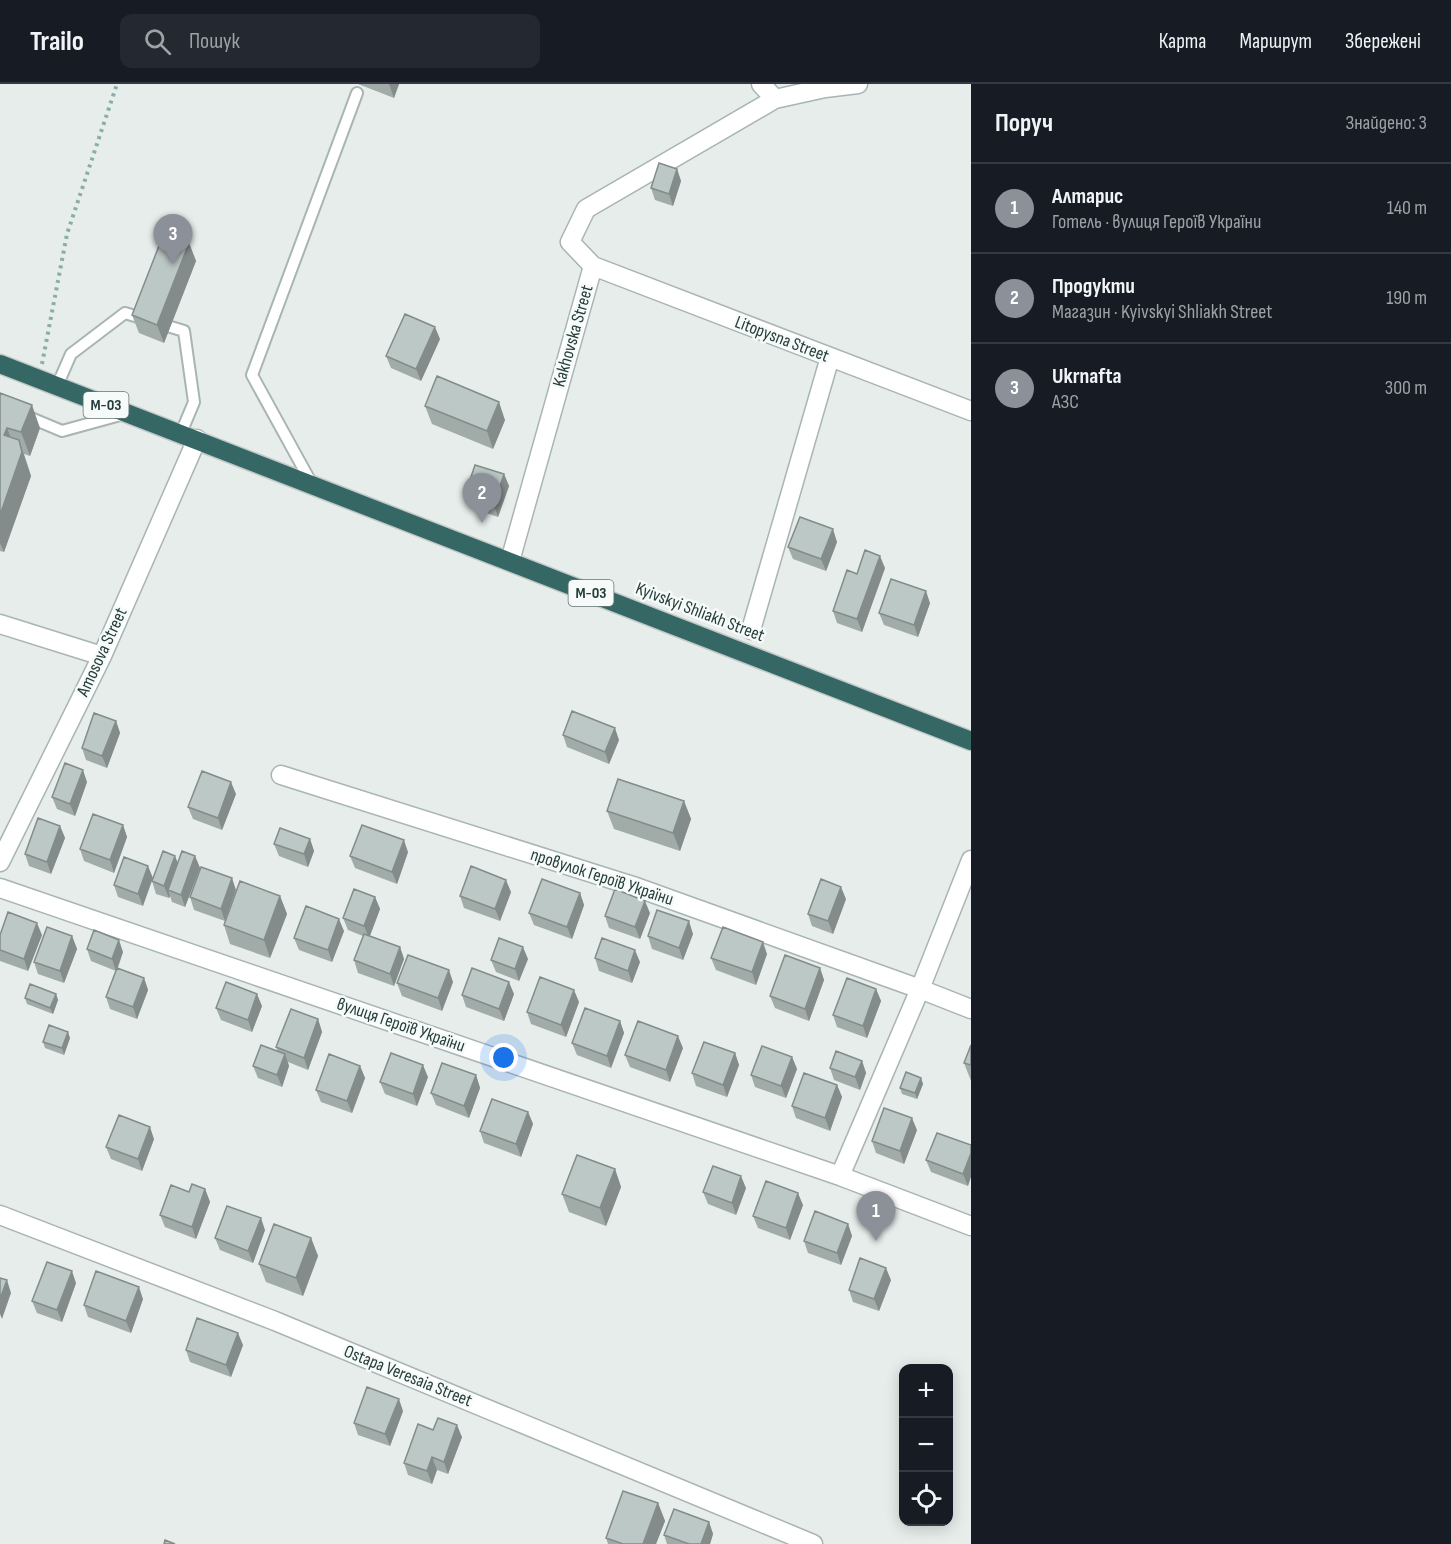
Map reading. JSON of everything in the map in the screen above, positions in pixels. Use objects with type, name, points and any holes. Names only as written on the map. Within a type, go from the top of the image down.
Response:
[{"type":"highway","name":"М-03","points":[[0,364],[196,439]]},
{"type":"highway","name":"Kyivskyi Shliakh Street","points":[[196,439],[971,741]]},
{"type":"street","points":[[761,84],[775,99]]},
{"type":"street","name":"Kakhovska Street","points":[[510,561],[593,266],[570,242],[586,209],[775,99],[827,86],[858,84]]},
{"type":"street","name":"Litopysna Street","points":[[593,266],[971,411]]},
{"type":"street","points":[[751,630],[830,357]]},
{"type":"street","name":"Amosova Street","points":[[0,862],[102,656],[196,439]]},
{"type":"street","points":[[0,624],[102,656]]},
{"type":"street","name":"провулок Героїв України","points":[[281,775],[633,886],[971,1009]]},
{"type":"street","points":[[840,1176],[920,989],[971,860]]},
{"type":"street","name":"вулиця Героїв України","points":[[0,888],[840,1176],[971,1226]]},
{"type":"street","name":"Ostapa Veresaia Street","points":[[0,1215],[275,1321],[813,1544]]},
{"type":"lane","points":[[313,486],[252,375],[357,93]]},
{"type":"lane","points":[[57,386],[71,354],[125,313],[184,331],[194,402],[196,439]]},
{"type":"lane","points":[[0,405],[62,431],[127,413]]},
{"type":"path","points":[[39,379],[67,234],[117,84]]},
{"type":"building","points":[[659,163],[677,169],[669,194],[651,188]]},
{"type":"building","points":[[164,233],[189,243],[157,325],[132,315]]},
{"type":"building","points":[[405,314],[435,327],[416,369],[386,356]]},
{"type":"building","points":[[437,376],[499,402],[487,431],[425,406]]},
{"type":"building","points":[[0,393],[32,405],[21,432],[7,428],[4,435],[19,440],[22,452],[0,515]]},
{"type":"building","points":[[475,465],[504,474],[494,505],[465,495]]},
{"type":"building","points":[[800,517],[833,529],[821,559],[788,547]]},
{"type":"building","points":[[865,550],[880,556],[857,619],[833,611],[847,570],[857,574]]},
{"type":"building","points":[[891,579],[926,591],[914,625],[879,613]]},
{"type":"building","points":[[572,711],[615,728],[605,752],[563,735]]},
{"type":"building","points":[[94,713],[116,721],[102,756],[82,748]]},
{"type":"building","points":[[65,763],[83,770],[70,804],[52,797]]},
{"type":"building","points":[[202,771],[231,782],[218,818],[188,807]]},
{"type":"building","points":[[618,779],[684,801],[673,833],[607,811]]},
{"type":"building","points":[[93,814],[123,825],[110,860],[80,849]]},
{"type":"building","points":[[38,818],[60,826],[47,862],[25,854]]},
{"type":"building","points":[[362,825],[404,840],[392,872],[350,856]]},
{"type":"building","points":[[280,828],[310,839],[304,854],[274,844]]},
{"type":"building","points":[[163,851],[175,856],[164,886],[152,881]]},
{"type":"building","points":[[182,851],[195,856],[181,895],[168,890]]},
{"type":"building","points":[[124,857],[148,866],[138,894],[114,885]]},
{"type":"building","points":[[471,866],[506,880],[495,909],[460,896]]},
{"type":"building","points":[[201,867],[232,878],[221,909],[190,897]]},
{"type":"building","points":[[542,879],[580,893],[567,927],[529,913]]},
{"type":"building","points":[[821,879],[841,887],[828,921],[808,914]]},
{"type":"building","points":[[240,881],[280,896],[264,940],[224,925]]},
{"type":"building","points":[[354,889],[375,897],[364,926],[343,918]]},
{"type":"building","points":[[615,889],[645,901],[635,927],[605,916]]},
{"type":"building","points":[[306,906],[339,919],[328,950],[294,938]]},
{"type":"building","points":[[657,910],[689,921],[679,948],[648,936]]},
{"type":"building","points":[[8,912],[37,923],[24,959],[0,950],[0,935]]},
{"type":"building","points":[[47,927],[72,936],[60,971],[34,962]]},
{"type":"building","points":[[723,927],[763,942],[752,972],[711,958]]},
{"type":"building","points":[[94,930],[119,940],[112,959],[87,949]]},
{"type":"building","points":[[364,934],[400,947],[390,974],[354,960]]},
{"type":"building","points":[[499,938],[523,947],[515,969],[491,960]]},
{"type":"building","points":[[602,938],[635,950],[628,971],[595,958]]},
{"type":"building","points":[[408,955],[449,970],[438,998],[397,983]]},
{"type":"building","points":[[785,955],[820,968],[805,1009],[770,996]]},
{"type":"building","points":[[117,968],[144,978],[133,1007],[106,997]]},
{"type":"building","points":[[472,968],[509,982],[499,1009],[462,995]]},
{"type":"building","points":[[540,977],[574,990],[561,1025],[527,1012]]},
{"type":"building","points":[[847,978],[876,989],[863,1026],[833,1015]]},
{"type":"building","points":[[226,982],[257,994],[248,1020],[216,1008]]},
{"type":"building","points":[[30,984],[56,994],[50,1008],[25,998]]},
{"type":"building","points":[[585,1008],[620,1021],[607,1056],[572,1043]]},
{"type":"building","points":[[291,1009],[318,1019],[304,1058],[276,1047]]},
{"type":"building","points":[[638,1021],[678,1036],[666,1070],[625,1055]]},
{"type":"building","points":[[49,1025],[68,1032],[62,1048],[43,1042]]},
{"type":"building","points":[[704,1042],[735,1053],[723,1085],[692,1073]]},
{"type":"building","points":[[261,1045],[285,1054],[277,1075],[253,1066]]},
{"type":"building","points":[[971,1045],[971,1065],[964,1063]]},
{"type":"building","points":[[762,1046],[792,1057],[781,1086],[751,1075]]},
{"type":"building","points":[[836,1051],[862,1061],[855,1077],[830,1068]]},
{"type":"building","points":[[391,1053],[423,1065],[413,1094],[380,1082]]},
{"type":"building","points":[[329,1054],[360,1066],[347,1101],[316,1090]]},
{"type":"building","points":[[442,1063],[476,1075],[464,1106],[431,1093]]},
{"type":"building","points":[[906,1072],[921,1078],[915,1093],[900,1088]]},
{"type":"building","points":[[804,1073],[837,1085],[825,1118],[792,1106]]},
{"type":"building","points":[[492,1099],[528,1112],[516,1144],[480,1131]]},
{"type":"building","points":[[884,1108],[912,1118],[900,1151],[872,1141]]},
{"type":"building","points":[[119,1115],[150,1127],[138,1159],[106,1147]]},
{"type":"building","points":[[937,1133],[971,1145],[971,1153],[963,1174],[926,1160]]},
{"type":"building","points":[[577,1155],[615,1169],[600,1208],[562,1194]]},
{"type":"building","points":[[713,1166],[741,1176],[732,1203],[703,1192]]},
{"type":"building","points":[[766,1181],[798,1193],[786,1228],[753,1216]]},
{"type":"building","points":[[192,1184],[205,1189],[192,1227],[160,1215],[171,1185],[189,1192]]},
{"type":"building","points":[[227,1206],[261,1218],[248,1251],[215,1238]]},
{"type":"building","points":[[815,1211],[848,1224],[837,1253],[804,1241]]},
{"type":"building","points":[[274,1224],[311,1238],[296,1278],[259,1264]]},
{"type":"building","points":[[860,1258],[886,1268],[874,1299],[849,1290]]},
{"type":"building","points":[[47,1262],[72,1271],[57,1310],[32,1301]]},
{"type":"building","points":[[96,1271],[139,1287],[126,1321],[84,1305]]},
{"type":"building","points":[[0,1278],[7,1280],[0,1299]]},
{"type":"building","points":[[197,1318],[238,1333],[226,1365],[186,1350]]},
{"type":"building","points":[[367,1387],[399,1399],[385,1434],[354,1423]]},
{"type":"building","points":[[438,1418],[457,1425],[444,1462],[432,1457],[427,1471],[404,1463],[418,1424],[433,1430]]},
{"type":"building","points":[[623,1491],[658,1503],[643,1544],[623,1544],[606,1538]]},
{"type":"building","points":[[674,1509],[709,1522],[701,1544],[689,1544],[664,1535]]},
{"type":"place","name":"Ukrnafta","points":[[173,264]]},
{"type":"place","name":"Продукти","points":[[482,523]]},
{"type":"place","name":"Алтарис","points":[[876,1241]]}]
